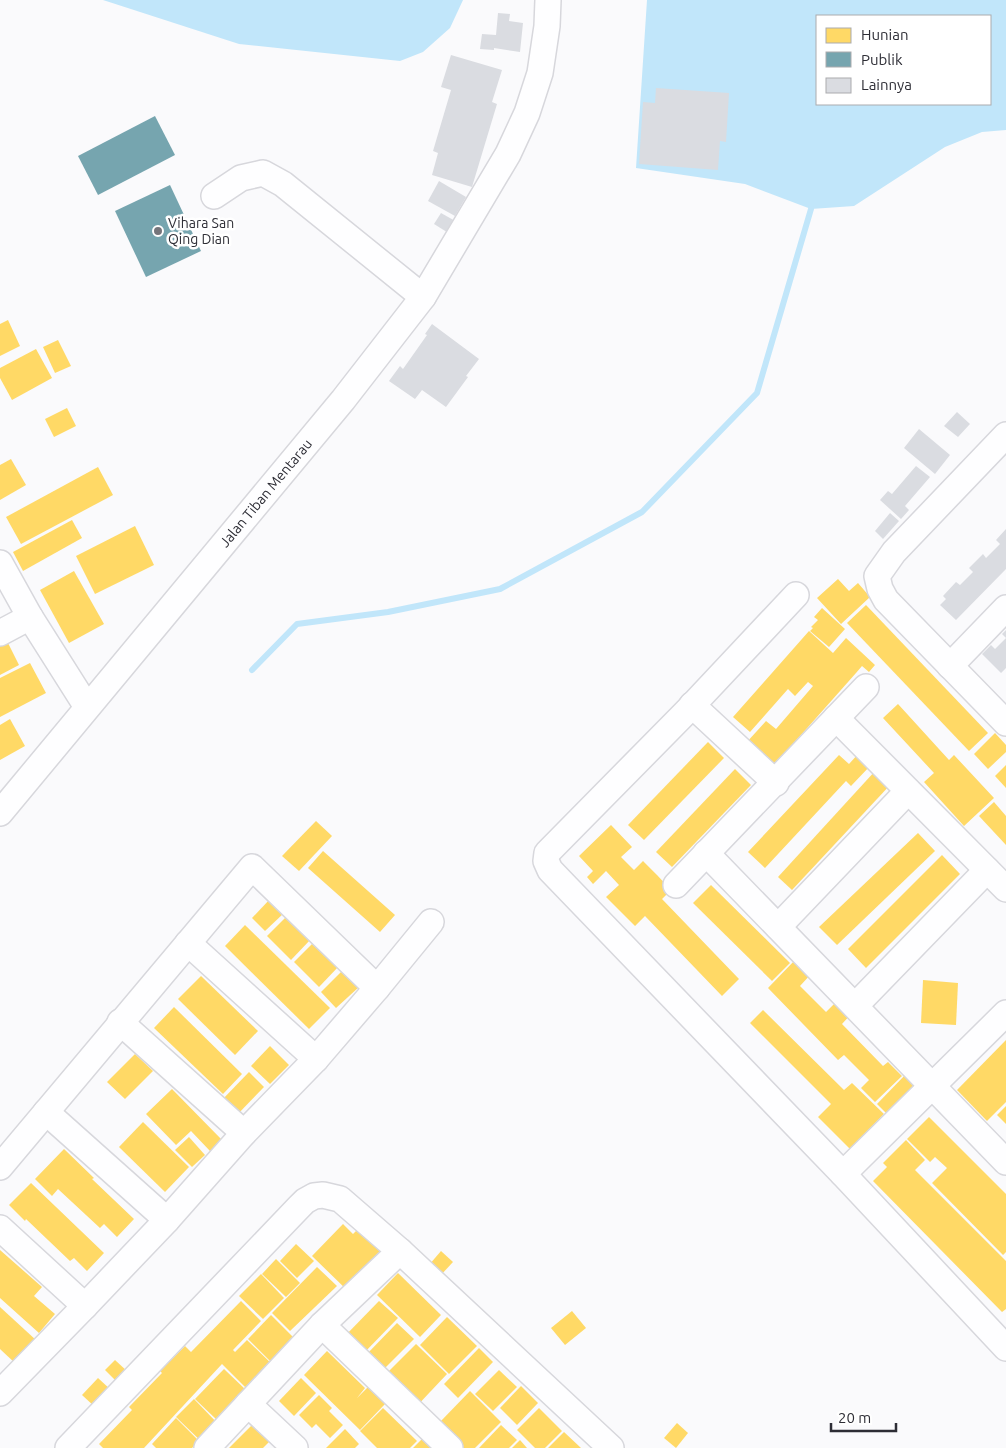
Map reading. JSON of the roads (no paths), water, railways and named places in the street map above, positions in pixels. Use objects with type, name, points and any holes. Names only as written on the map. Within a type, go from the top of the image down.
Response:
[{"type":"street","name":"Jalan Tiban Mentarau","points":[[0,813],[343,400],[423,297],[508,154],[527,114],[540,73],[547,26],[548,0]]},
{"type":"street","points":[[214,196],[241,178],[264,174],[283,184],[423,297]]},
{"type":"street","points":[[1006,435],[894,552],[876,576],[886,600],[1006,723]]},
{"type":"street","points":[[0,563],[30,617],[87,707]]},
{"type":"street","points":[[796,595],[547,853],[546,861],[548,868],[843,1174],[1006,1348]]},
{"type":"street","points":[[950,666],[1006,608]]},
{"type":"street","points":[[0,632],[30,617]]},
{"type":"street","points":[[676,885],[866,687]]},
{"type":"street","points":[[689,708],[772,786]]},
{"type":"street","points":[[836,718],[1006,889]]},
{"type":"street","points":[[778,927],[908,791]]},
{"type":"street","points":[[706,853],[1006,1162]]},
{"type":"street","points":[[0,1167],[252,867],[377,988]]},
{"type":"street","points":[[854,1006],[987,870]]},
{"type":"street","points":[[2,1388],[85,1306],[167,1220],[244,1132],[316,1059],[431,922]]},
{"type":"street","points":[[188,943],[316,1059]]},
{"type":"street","points":[[843,1174],[1006,1013]]},
{"type":"street","points":[[120,1022],[244,1132]]},
{"type":"street","points":[[46,1112],[167,1220]]},
{"type":"street","points":[[68,1448],[305,1201],[314,1196],[323,1195],[340,1199],[400,1250],[611,1448]]},
{"type":"street","points":[[0,1228],[85,1306]]},
{"type":"street","points":[[207,1448],[322,1325],[400,1250]]},
{"type":"street","points":[[322,1325],[450,1448]]},
{"type":"street","points":[[248,1404],[295,1448]]},
{"type":"water","points":[[103,0],[463,0],[450,28],[423,52],[400,61],[239,44]]},
{"type":"water","points":[[647,0],[1006,0],[1006,130],[982,132],[945,147],[854,206],[811,209],[745,184],[636,168]]},
{"type":"waterway","points":[[252,670],[297,624],[388,612],[500,589],[642,512],[757,393],[811,209]]},
{"type":"place","name":"Vihara San Qing Dian","points":[[158,231]]}]
